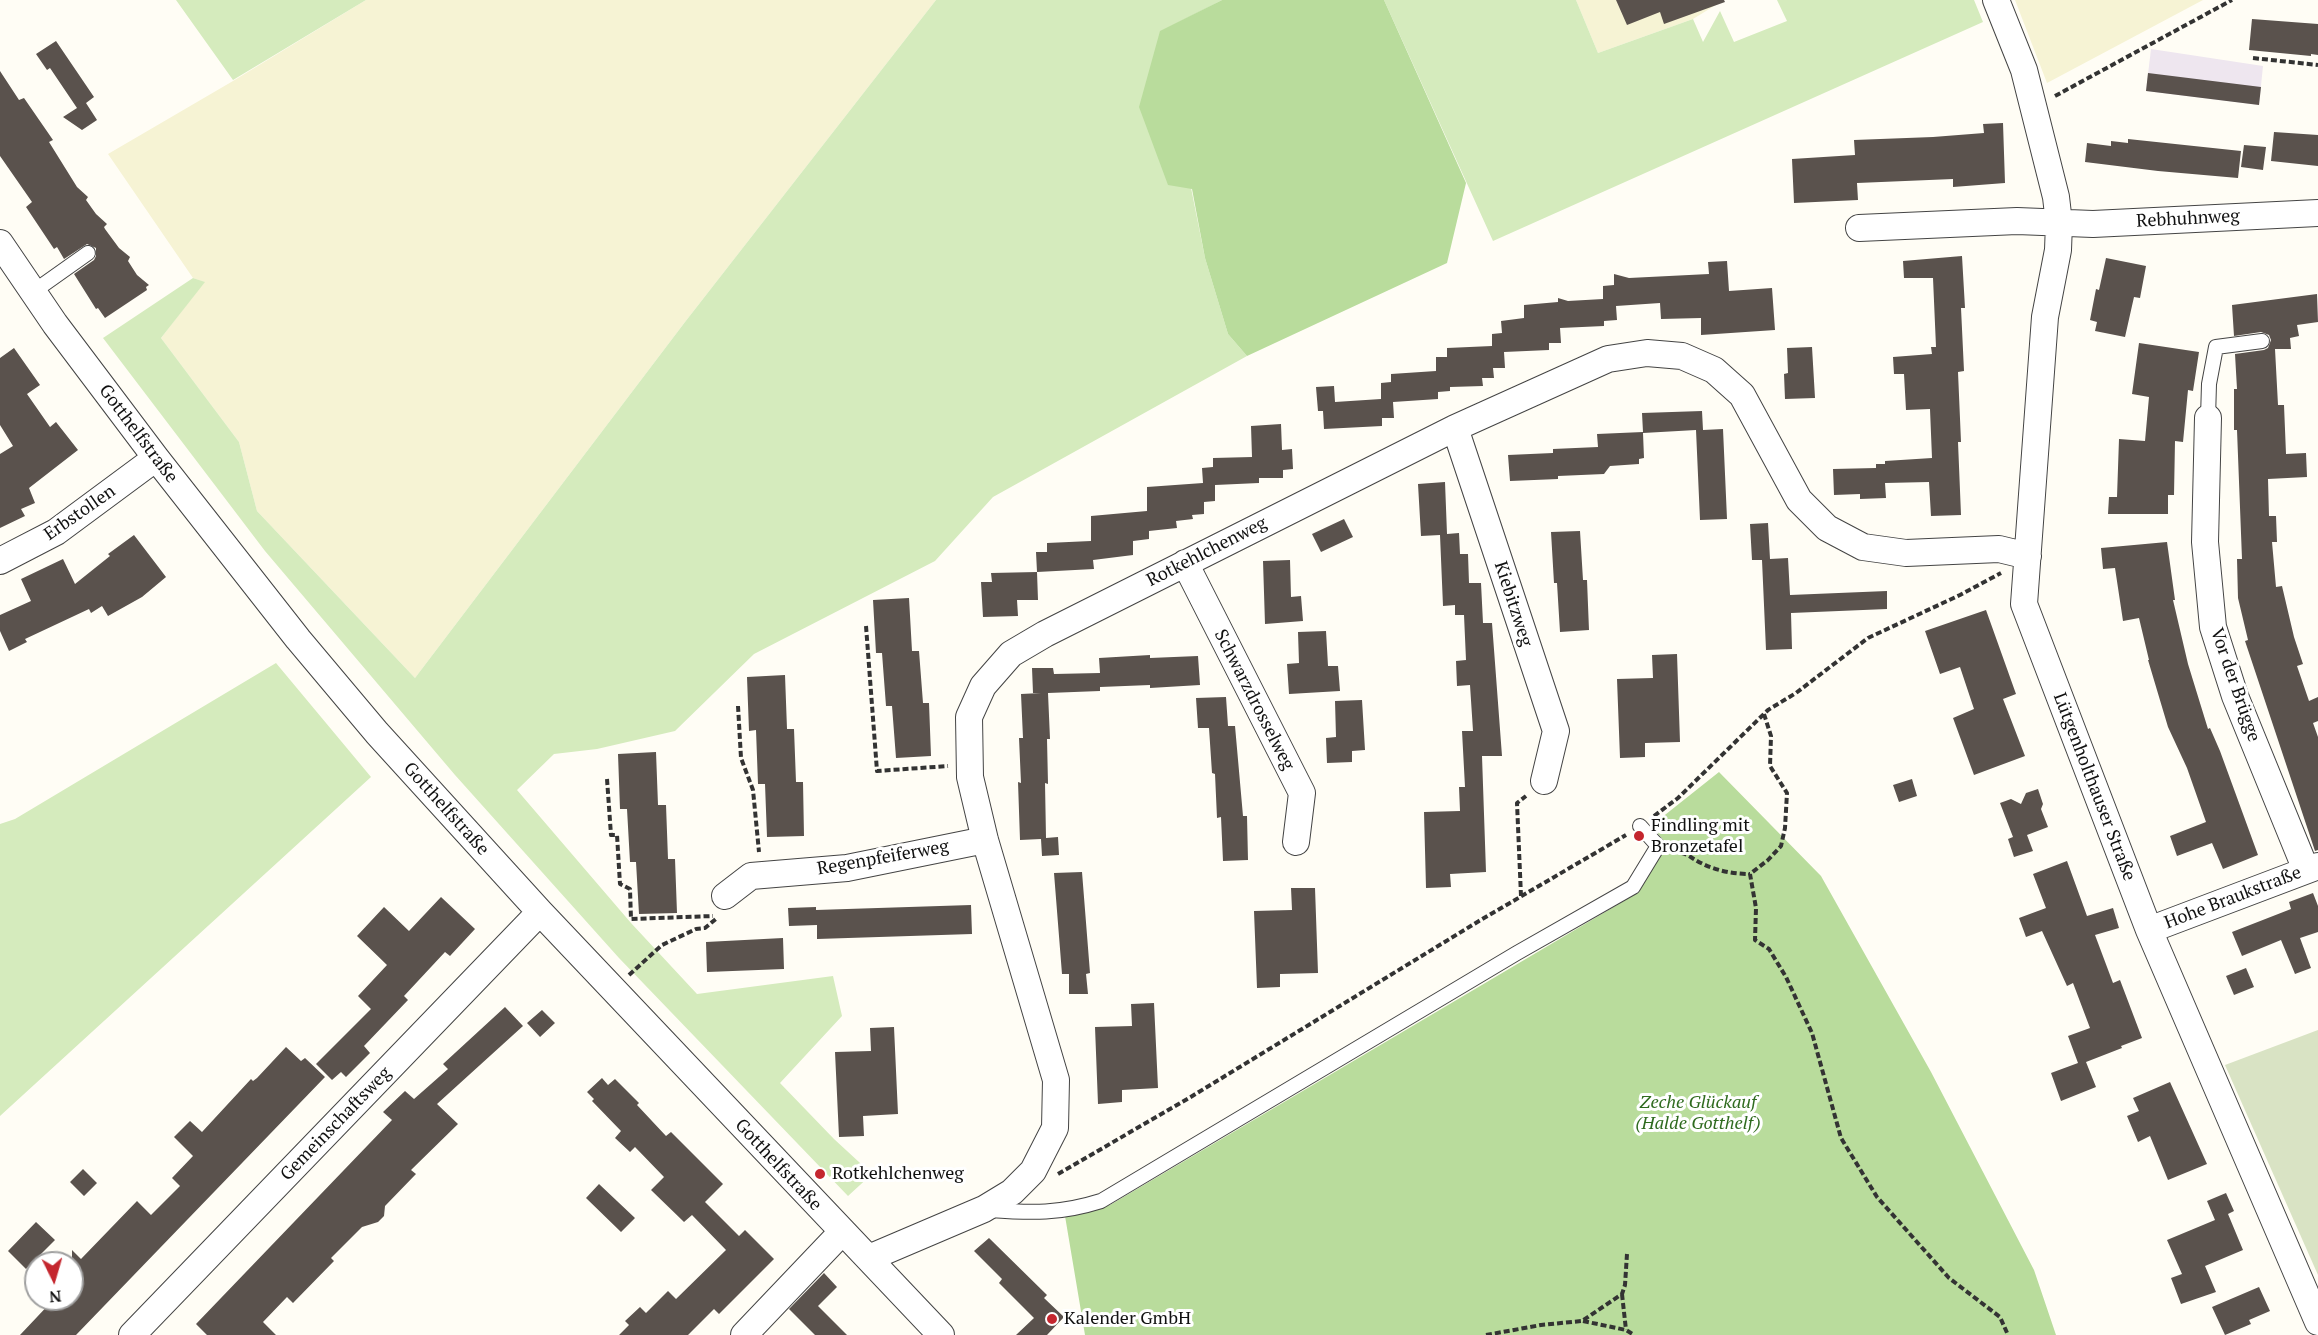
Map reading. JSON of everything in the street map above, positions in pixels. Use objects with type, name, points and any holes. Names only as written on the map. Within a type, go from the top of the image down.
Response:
[{"type":"street","name":"Lütgenholthauser Straße","points":[[1996,0],[2024,70],[2056,197],[2059,223],[2058,250],[2045,317],[2024,604],[2149,930],[2318,1322]]},
{"type":"street","name":"Rebhuhnweg","points":[[2059,223],[2093,224],[2318,213]]},
{"type":"street","points":[[1859,228],[2017,221],[2059,223]]},
{"type":"street","name":"Gotthelfstraße","points":[[0,243],[55,324],[156,458],[298,639],[377,733],[540,912],[941,1335]]},
{"type":"street","name":"Rotkehlchenweg","points":[[869,1258],[984,1209],[1012,1192],[1033,1171],[1055,1128],[1056,1080],[985,840],[970,777],[969,717],[983,686],[1011,654],[1045,634],[1455,428],[1608,359],[1647,353],[1682,356],[1714,370],[1742,395],[1798,500],[1827,528],[1863,547],[1906,553],[1999,549],[2028,556]]},
{"type":"street","name":"Vor der Brügge","points":[[2208,418],[2205,542],[2213,627],[2235,696],[2312,868]]},
{"type":"street","name":"Kiebitzweg","points":[[1455,428],[1556,731],[1544,781]]},
{"type":"street","name":"Erbstollen","points":[[0,561],[56,532],[156,458]]},
{"type":"street","name":"Schwarzdrosselweg","points":[[1185,563],[1302,793],[1296,842]]},
{"type":"street","name":"Regenpfeiferweg","points":[[723,906],[751,876],[847,868],[985,840]]},
{"type":"street","name":"Hohe Braukstraße","points":[[2149,930],[2312,868]]},
{"type":"street","name":"Gemeinschaftsweg","points":[[132,1335],[540,912]]},
{"type":"street","points":[[744,1335],[842,1232]]},
{"type":"lane","points":[[33,292],[88,253]]},
{"type":"lane","points":[[2208,418],[2209,384],[2216,347],[2262,341]]},
{"type":"lane","points":[[984,1209],[1037,1213],[1076,1209],[1101,1201],[1517,953],[1633,887],[1658,846],[1640,826]]},
{"type":"path","points":[[2033,108],[2232,0]]},
{"type":"path","points":[[2253,58],[2318,65]]},
{"type":"path","points":[[1051,1177],[1189,1098],[1640,826],[1678,798],[1764,714],[1796,693],[1868,638],[1960,595],[2028,556]]},
{"type":"path","points":[[866,626],[877,771],[970,764]]},
{"type":"path","points":[[738,706],[741,758],[753,790],[759,847]]},
{"type":"path","points":[[1658,846],[1689,854],[1702,864],[1721,870],[1750,874],[1781,846],[1787,793],[1770,766],[1771,736],[1764,714]]},
{"type":"path","points":[[607,779],[611,836],[617,835],[620,884],[630,889],[631,919],[723,906]]},
{"type":"path","points":[[1521,896],[1517,803],[1544,781]]},
{"type":"path","points":[[1750,874],[1756,908],[1755,940],[1768,949],[1786,977],[1812,1033],[1841,1138],[1877,1197],[1949,1278],[2000,1317],[2008,1335]]},
{"type":"path","points":[[636,968],[662,945],[696,929],[705,928],[723,906]]},
{"type":"path","points":[[1626,1330],[1622,1293],[1625,1284],[1627,1254]]},
{"type":"path","points":[[1582,1321],[1622,1293]]},
{"type":"path","points":[[1486,1335],[1540,1325],[1582,1321],[1626,1330],[1634,1335]]},
{"type":"shaded area","points":[[366,0],[936,0],[685,322],[415,678],[257,511],[239,442],[161,338],[204,282],[193,278],[108,154]]},
{"type":"shaded area","points":[[1576,0],[1724,0],[1693,19],[1598,53]]},
{"type":"shaded area","points":[[2015,0],[2203,0],[2047,83]]},
{"type":"shaded area","points":[[2151,49],[2263,66],[2259,105],[2146,91]]},
{"type":"green space","points":[[176,0],[366,0],[233,80]]},
{"type":"green space","points":[[936,0],[1222,0],[1160,32],[1205,258],[1228,334],[1247,356],[993,497],[935,561],[754,654],[675,731],[597,749],[554,754],[517,790],[631,923],[697,994],[833,976],[842,1016],[780,1083],[834,1139],[872,1174],[848,1196],[619,958],[455,775],[265,551],[103,338],[193,278],[205,282],[161,338],[239,442],[257,511],[415,678],[685,322]]},
{"type":"green space","points":[[1222,0],[1384,0],[1466,183],[1447,263],[1247,356],[1228,334],[1205,258],[1192,189],[1168,185],[1139,107],[1160,31]]},
{"type":"green space","points":[[1384,0],[1576,0],[1598,53],[1693,19],[1703,42],[1720,11],[1734,42],[1787,21],[1777,0],[1974,0],[1983,22],[1493,241]]},
{"type":"green space","points":[[276,663],[371,777],[0,1116],[0,824],[15,819]]},
{"type":"green space","name":"Zeche Glückauf (Halde Gotthelf)","points":[[1719,772],[1821,876],[1931,1072],[2034,1270],[2056,1335],[1085,1335],[1065,1216],[1110,1205],[1639,892],[1666,843],[1651,826]]},
{"type":"green space","points":[[2318,1030],[2318,1275],[2225,1065]]},
{"type":"building","points":[[1616,0],[1724,0],[1725,2],[1664,24],[1660,12],[1627,25]]},
{"type":"building","points":[[2252,19],[2318,24],[2318,55],[2249,50]]},
{"type":"building","points":[[56,41],[94,97],[86,103],[97,120],[82,130],[63,117],[77,108],[50,68],[47,70],[36,54]]},
{"type":"building","points":[[0,71],[19,100],[24,98],[53,140],[49,142],[77,187],[88,197],[86,200],[96,214],[107,224],[105,229],[119,248],[130,257],[128,261],[137,275],[149,285],[146,287],[147,290],[105,318],[98,308],[96,309],[74,274],[94,260],[96,248],[87,244],[64,259],[57,247],[54,249],[26,207],[32,202],[0,156]]},
{"type":"building","points":[[2148,73],[2261,87],[2259,105],[2146,91]]},
{"type":"building","points":[[2003,123],[2005,183],[1953,187],[1953,179],[1857,183],[1858,200],[1794,203],[1792,159],[1855,155],[1854,140],[1984,133],[1983,124]]},
{"type":"building","points":[[2274,132],[2318,135],[2318,166],[2271,161]]},
{"type":"building","points":[[2128,139],[2241,151],[2238,178],[2085,162],[2087,143],[2111,146],[2111,141],[2128,143]]},
{"type":"building","points":[[2244,145],[2266,147],[2263,170],[2241,167]]},
{"type":"building","points":[[1962,256],[1965,308],[1961,308],[1964,371],[1958,372],[1961,515],[1931,516],[1929,482],[1885,483],[1886,498],[1860,499],[1860,494],[1834,495],[1833,469],[1876,468],[1876,464],[1885,464],[1885,461],[1932,458],[1930,409],[1906,410],[1904,374],[1894,374],[1893,357],[1932,354],[1931,347],[1936,347],[1933,278],[1904,278],[1903,261]]},
{"type":"building","points":[[2106,258],[2146,266],[2140,298],[2134,297],[2125,337],[2095,331],[2097,322],[2090,320],[2096,289],[2099,290]]},
{"type":"building","points":[[1727,261],[1729,291],[1772,288],[1775,330],[1701,335],[1701,318],[1661,319],[1660,303],[1616,306],[1617,320],[1604,321],[1604,326],[1560,328],[1561,343],[1549,343],[1549,350],[1504,352],[1505,368],[1493,368],[1494,378],[1482,378],[1483,386],[1450,387],[1450,391],[1438,392],[1438,399],[1393,402],[1394,418],[1382,418],[1382,426],[1324,429],[1323,411],[1318,411],[1316,387],[1334,386],[1335,402],[1381,399],[1381,383],[1391,382],[1391,374],[1436,371],[1436,357],[1447,357],[1447,348],[1492,346],[1492,334],[1502,333],[1501,321],[1524,318],[1524,305],[1558,302],[1558,298],[1568,301],[1603,299],[1603,286],[1614,285],[1614,274],[1629,278],[1709,274],[1708,262]]},
{"type":"building","points":[[2317,294],[2318,322],[2297,325],[2299,336],[2290,338],[2291,349],[2275,349],[2278,405],[2284,405],[2286,454],[2306,453],[2307,477],[2268,479],[2269,516],[2276,516],[2277,542],[2272,542],[2276,587],[2282,586],[2303,664],[2297,666],[2309,701],[2318,697],[2318,721],[2313,723],[2318,737],[2318,850],[2315,851],[2245,641],[2248,640],[2238,598],[2237,559],[2242,559],[2237,430],[2234,430],[2234,389],[2237,389],[2235,354],[2264,350],[2268,348],[2271,340],[2269,335],[2261,332],[2234,336],[2232,305]]},
{"type":"building","points":[[2139,343],[2199,352],[2193,391],[2188,390],[2183,442],[2175,441],[2174,495],[2168,495],[2168,514],[2108,514],[2109,497],[2117,497],[2119,439],[2145,441],[2149,397],[2132,394]]},
{"type":"building","points":[[1812,347],[1815,398],[1785,399],[1784,374],[1788,373],[1787,348]]},
{"type":"building","points":[[14,348],[40,385],[27,394],[50,427],[56,422],[78,450],[29,488],[35,503],[21,509],[25,516],[0,528],[0,454],[13,446],[0,425],[0,358]]},
{"type":"building","points":[[1702,411],[1703,430],[1723,429],[1727,519],[1700,520],[1696,430],[1643,433],[1644,458],[1639,459],[1639,464],[1610,466],[1604,474],[1510,481],[1508,455],[1553,453],[1553,449],[1598,447],[1597,434],[1643,432],[1642,413]]},
{"type":"building","points":[[1281,424],[1282,450],[1292,449],[1293,469],[1283,470],[1283,478],[1259,478],[1259,483],[1215,485],[1215,501],[1204,502],[1204,514],[1192,515],[1193,519],[1176,521],[1177,528],[1149,531],[1149,539],[1133,541],[1133,555],[1093,560],[1094,569],[1037,572],[1036,552],[1047,552],[1047,543],[1091,541],[1091,516],[1147,511],[1147,487],[1203,483],[1202,468],[1213,467],[1213,458],[1252,457],[1251,426]]},
{"type":"building","points":[[1445,482],[1447,534],[1459,533],[1460,554],[1468,554],[1469,583],[1481,583],[1483,623],[1492,623],[1502,756],[1482,756],[1486,872],[1450,874],[1451,887],[1426,888],[1424,812],[1460,811],[1459,787],[1465,787],[1462,731],[1473,731],[1470,685],[1457,686],[1456,661],[1466,660],[1464,615],[1455,615],[1455,605],[1443,606],[1440,535],[1421,536],[1418,484]]},
{"type":"building","points":[[1344,519],[1353,537],[1321,552],[1312,534]]},
{"type":"building","points":[[1768,523],[1770,559],[1788,558],[1790,595],[1887,591],[1887,609],[1791,613],[1792,649],[1766,650],[1762,560],[1752,560],[1750,524]]},
{"type":"building","points":[[1580,531],[1583,580],[1587,580],[1589,630],[1560,632],[1551,532]]},
{"type":"building","points":[[134,535],[166,577],[142,597],[108,616],[102,606],[91,613],[89,609],[25,639],[27,642],[9,651],[0,631],[0,615],[31,601],[21,579],[63,559],[75,584],[110,556],[108,554]]},
{"type":"building","points":[[2167,542],[2175,600],[2173,600],[2188,664],[2208,729],[2210,728],[2220,751],[2258,855],[2223,869],[2212,843],[2177,856],[2170,836],[2206,822],[2187,768],[2168,727],[2148,660],[2139,618],[2123,621],[2115,568],[2103,569],[2101,548]]},
{"type":"building","points":[[1290,560],[1291,597],[1301,596],[1303,621],[1265,624],[1263,561]]},
{"type":"building","points":[[1037,572],[1038,600],[1017,600],[1018,616],[983,617],[981,582],[992,582],[991,573]]},
{"type":"building","points":[[909,598],[912,651],[919,651],[923,703],[929,703],[931,756],[896,758],[892,706],[886,706],[882,653],[876,653],[873,600]]},
{"type":"building","points":[[1986,610],[2016,694],[2003,699],[2025,756],[1974,775],[1953,718],[1974,709],[1960,667],[1940,674],[1925,631]]},
{"type":"building","points":[[1326,631],[1328,666],[1338,666],[1340,691],[1289,694],[1287,664],[1299,663],[1298,632]]},
{"type":"building","points":[[1677,654],[1680,742],[1645,743],[1645,757],[1620,758],[1617,679],[1653,678],[1652,655]]},
{"type":"building","points":[[1150,655],[1150,658],[1198,656],[1200,685],[1150,688],[1150,685],[1100,687],[1100,691],[1048,693],[1050,739],[1047,739],[1048,784],[1045,783],[1046,838],[1058,837],[1059,855],[1042,856],[1041,839],[1020,840],[1018,782],[1021,783],[1019,738],[1023,738],[1021,694],[1041,693],[1033,693],[1032,668],[1053,668],[1054,674],[1100,673],[1099,658]]},
{"type":"building","points":[[785,675],[787,729],[794,729],[796,782],[803,782],[804,836],[767,837],[765,784],[758,784],[756,730],[749,731],[747,677]]},
{"type":"building","points":[[1226,697],[1228,726],[1235,726],[1243,816],[1247,816],[1248,860],[1223,861],[1221,817],[1217,818],[1215,774],[1212,773],[1209,728],[1198,728],[1196,698]]},
{"type":"building","points":[[1362,700],[1365,750],[1352,751],[1352,762],[1327,763],[1326,738],[1336,737],[1335,701]]},
{"type":"building","points":[[656,752],[658,805],[666,805],[668,859],[675,859],[677,913],[639,914],[636,862],[630,862],[627,809],[620,809],[618,754]]},
{"type":"building","points":[[1912,779],[1917,796],[1899,802],[1893,785]]},
{"type":"building","points":[[2038,789],[2043,804],[2041,809],[2048,827],[2027,835],[2033,851],[2014,857],[2008,839],[2013,837],[2000,803],[2011,799],[2021,804],[2026,793]]},
{"type":"building","points":[[2067,861],[2087,916],[2113,908],[2119,928],[2095,935],[2113,983],[2120,980],[2142,1038],[2086,1062],[2096,1087],[2061,1101],[2051,1073],[2078,1063],[2068,1036],[2090,1028],[2073,983],[2067,986],[2042,931],[2026,937],[2019,918],[2046,908],[2033,874]]},
{"type":"building","points":[[1082,872],[1090,973],[1086,974],[1088,994],[1069,994],[1069,974],[1062,974],[1054,873]]},
{"type":"building","points":[[1291,888],[1315,888],[1318,973],[1280,974],[1280,987],[1257,988],[1254,911],[1292,910]]},
{"type":"building","points":[[2313,893],[2318,906],[2318,932],[2300,938],[2311,968],[2295,974],[2281,940],[2242,956],[2232,932],[2291,909],[2289,902]]},
{"type":"building","points":[[441,897],[475,929],[450,956],[445,952],[404,996],[408,1000],[364,1046],[370,1053],[346,1077],[341,1072],[332,1080],[316,1064],[371,1009],[358,996],[387,965],[357,936],[384,907],[409,931]]},
{"type":"building","points":[[971,905],[972,934],[817,939],[817,925],[789,926],[788,908],[816,907],[816,910]]},
{"type":"building","points":[[783,938],[784,969],[707,972],[706,942]]},
{"type":"building","points":[[2246,968],[2254,987],[2234,995],[2226,976]]},
{"type":"building","points":[[1154,1003],[1158,1088],[1122,1090],[1122,1102],[1098,1104],[1095,1027],[1132,1026],[1131,1004]]},
{"type":"building","points":[[505,1007],[523,1026],[437,1104],[458,1124],[411,1170],[416,1174],[385,1206],[384,1216],[378,1222],[362,1227],[331,1258],[334,1261],[293,1303],[287,1297],[263,1322],[276,1335],[207,1335],[196,1324],[392,1120],[383,1112],[405,1091],[414,1099],[448,1069],[443,1064]]},
{"type":"building","points":[[542,1010],[555,1023],[540,1037],[527,1023]]},
{"type":"building","points":[[894,1027],[898,1114],[863,1116],[864,1136],[839,1137],[835,1052],[871,1051],[870,1028]]},
{"type":"building","points":[[286,1047],[301,1061],[305,1058],[325,1077],[76,1335],[20,1335],[43,1311],[84,1311],[84,1256],[137,1201],[151,1215],[180,1186],[172,1178],[193,1156],[174,1137],[190,1121],[202,1132],[251,1079],[253,1081]]},
{"type":"building","points":[[602,1078],[608,1085],[615,1079],[639,1103],[637,1105],[666,1136],[671,1132],[723,1184],[705,1202],[739,1236],[745,1230],[774,1259],[719,1314],[714,1309],[688,1335],[619,1335],[629,1325],[625,1321],[640,1307],[646,1313],[668,1291],[676,1299],[726,1250],[692,1215],[684,1222],[651,1190],[664,1177],[635,1147],[630,1152],[615,1138],[621,1131],[592,1101],[594,1099],[587,1092]]},
{"type":"building","points":[[2170,1082],[2207,1164],[2168,1180],[2150,1136],[2138,1142],[2127,1116],[2139,1111],[2133,1098]]},
{"type":"building","points":[[83,1169],[97,1183],[84,1196],[70,1182]]},
{"type":"building","points":[[599,1184],[635,1218],[621,1232],[586,1198]]},
{"type":"building","points":[[2226,1193],[2234,1211],[2228,1214],[2243,1250],[2205,1266],[2216,1292],[2181,1304],[2171,1278],[2182,1274],[2167,1240],[2215,1220],[2207,1201]]},
{"type":"building","points":[[36,1222],[55,1240],[44,1251],[24,1251],[24,1267],[8,1251]]},
{"type":"building","points":[[989,1238],[1047,1295],[1044,1298],[1064,1317],[1047,1335],[1016,1335],[1034,1318],[999,1283],[1002,1279],[974,1251]]},
{"type":"building","points":[[824,1273],[837,1287],[818,1306],[847,1335],[815,1335],[789,1309]]},
{"type":"building","points":[[2259,1287],[2270,1311],[2249,1320],[2251,1324],[2225,1335],[2212,1307]]},
{"type":"place","name":"Findling mit Bronzetafel","points":[[1639,836]]},
{"type":"place","name":"Rotkehlchenweg","points":[[820,1174]]},
{"type":"place","name":"Kalender GmbH","points":[[1052,1319]]}]
